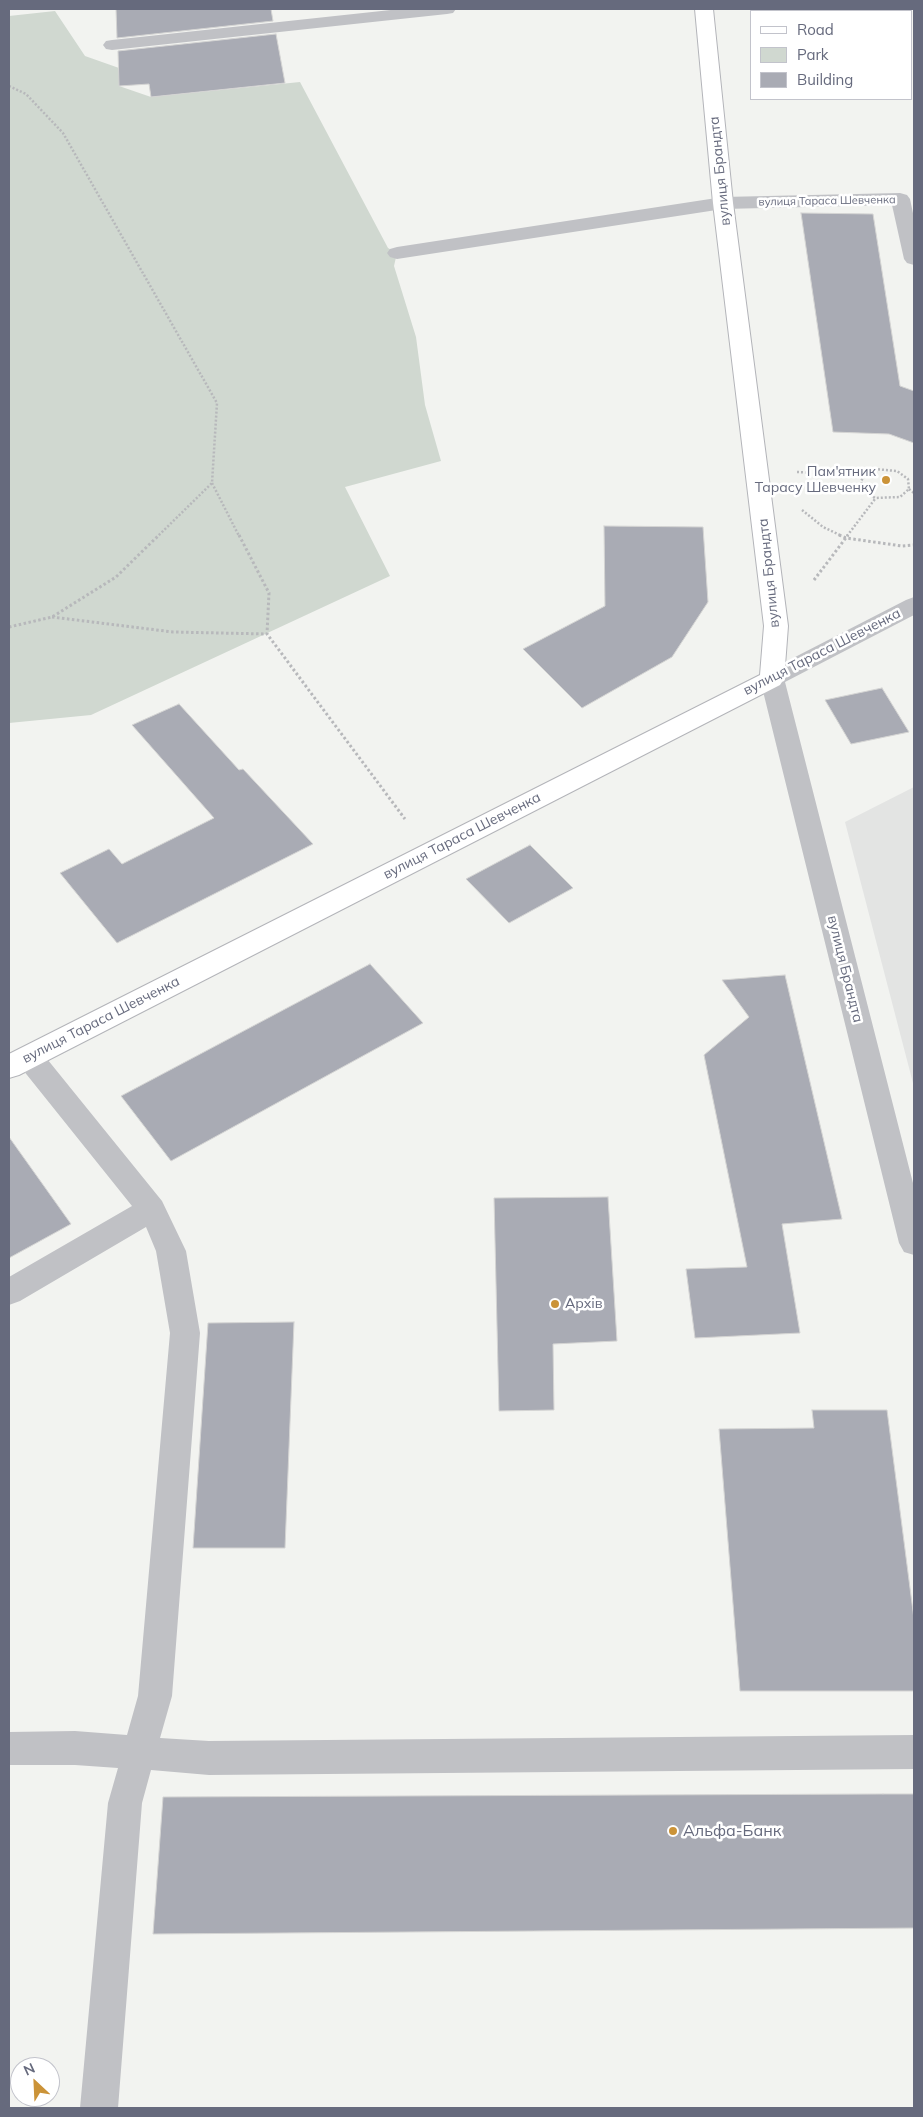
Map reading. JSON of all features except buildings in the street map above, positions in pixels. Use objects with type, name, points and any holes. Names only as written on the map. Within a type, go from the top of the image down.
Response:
[{"type":"main road","name":"вулиця Брандта","points":[[704,9],[723,203],[776,626],[772,679]]},
{"type":"main road","name":"вулиця Тараса Шевченка","points":[[19,1062],[772,679]]},
{"type":"street","points":[[112,45],[448,9]]},
{"type":"street","name":"вулиця Тараса Шевченка","points":[[723,203],[900,199],[914,259]]},
{"type":"street","points":[[397,253],[723,203]]},
{"type":"street","name":"вулиця Тараса Шевченка","points":[[772,679],[914,604]]},
{"type":"street","name":"вулиця Брандта","points":[[772,679],[914,1243]]},
{"type":"street","points":[[19,1062],[152,1209],[171,1250],[185,1333],[155,1696],[138,1752],[126,1803],[99,2108]]},
{"type":"street","points":[[9,1292],[152,1209]]},
{"type":"street","points":[[9,1748],[75,1748],[209,1758],[914,1752]]},
{"type":"path","points":[[9,86],[26,94],[63,133],[217,403],[212,484],[269,594],[267,634],[406,819]]},
{"type":"path","points":[[788,472],[863,476],[882,468],[897,471],[908,480],[909,489],[914,493]]},
{"type":"path","points":[[863,476],[861,486],[864,491],[875,498],[900,497],[909,489]]},
{"type":"path","points":[[9,628],[52,617],[116,577],[212,484]]},
{"type":"path","points":[[814,580],[875,498]]},
{"type":"path","points":[[801,508],[823,528],[846,538],[902,546],[914,545]]},
{"type":"path","points":[[52,617],[173,632],[267,634]]},
{"type":"shaded area","points":[[914,787],[914,1087],[845,822]]},
{"type":"green space","points":[[55,11],[85,56],[119,68],[119,86],[151,97],[300,82],[388,248],[397,253],[394,266],[416,337],[425,405],[441,461],[345,487],[390,576],[91,715],[9,723],[9,16]]},
{"type":"place","name":"Пам'ятник Тарасу Шевченку","points":[[886,480]]},
{"type":"place","name":"Архів","points":[[555,1304]]},
{"type":"place","name":"Альфа-Банк","points":[[673,1831]]}]
